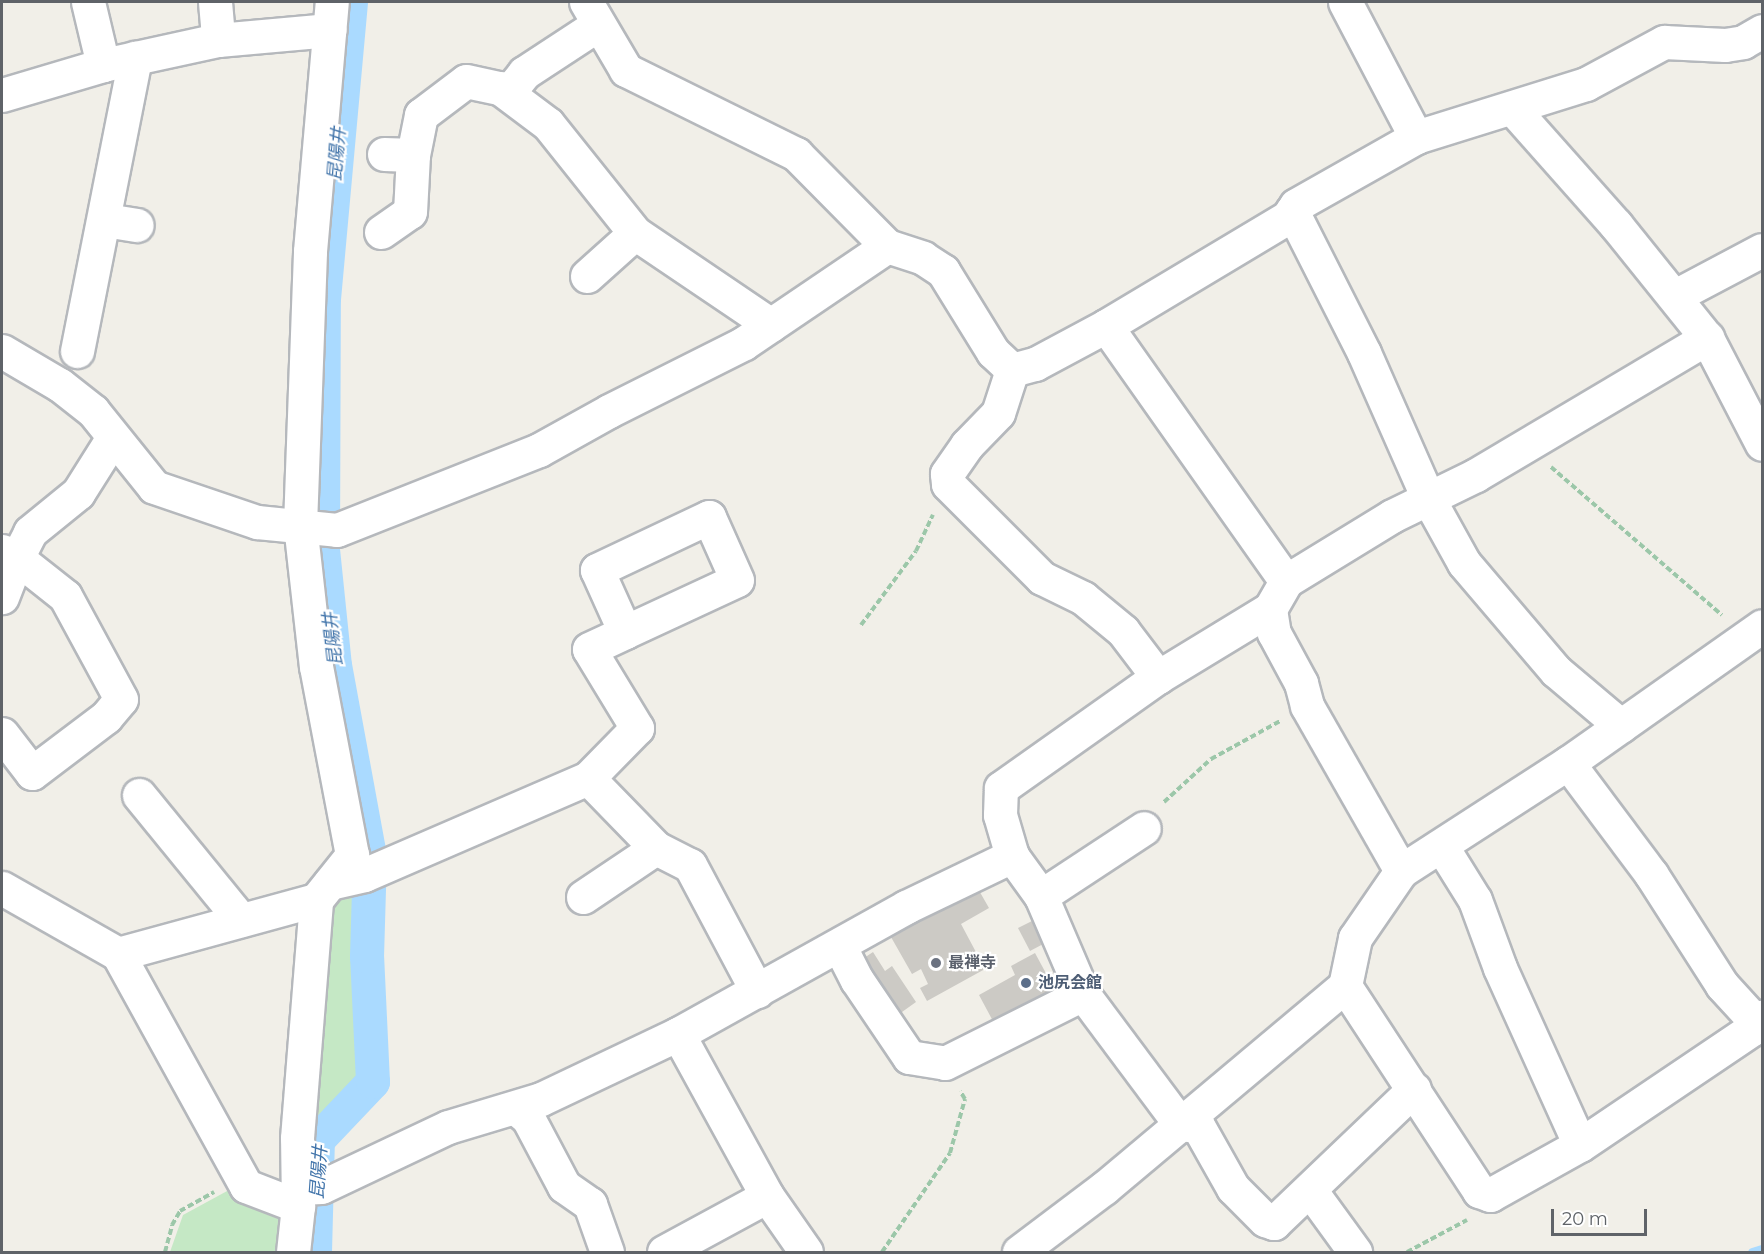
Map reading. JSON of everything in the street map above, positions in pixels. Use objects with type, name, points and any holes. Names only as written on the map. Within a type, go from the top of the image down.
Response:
[{"type":"street","points":[[88,2],[104,65]]},
{"type":"street","points":[[215,2],[218,40]]},
{"type":"street","points":[[1345,2],[1416,137]]},
{"type":"street","points":[[508,93],[524,73],[591,13],[626,70],[796,154],[887,246],[923,258],[943,271],[993,352],[1012,370]]},
{"type":"street","points":[[2,95],[135,57],[331,16],[310,251],[300,525],[316,667],[352,855],[323,891],[297,1138],[307,1192],[293,1252]]},
{"type":"street","points":[[1012,370],[1035,364],[1106,326],[1292,211],[1296,205],[1416,137],[1513,109],[1586,84],[1664,42],[1725,45],[1743,42],[1762,31]]},
{"type":"street","points":[[77,351],[105,220],[135,57]]},
{"type":"street","points":[[381,232],[410,212],[399,155],[421,115],[466,81],[508,93],[548,124],[635,233],[771,325]]},
{"type":"street","points":[[1513,109],[1676,296],[1707,338],[1762,444]]},
{"type":"street","points":[[1292,211],[1364,353],[1428,498],[1464,563],[1497,606],[1556,671],[1621,726]]},
{"type":"street","points":[[105,220],[137,225]]},
{"type":"street","points":[[587,276],[635,233]]},
{"type":"street","points":[[2,351],[60,385],[93,411],[112,439],[154,487],[257,522],[337,530],[429,496],[539,450],[609,411],[744,344],[887,246]]},
{"type":"street","points":[[1676,296],[1762,250]]},
{"type":"street","points":[[1106,326],[1286,581]]},
{"type":"street","points":[[1414,1089],[1274,1222],[1265,1220],[1233,1188],[1198,1126],[1180,1124],[1083,994],[1041,896],[1012,856],[1000,814],[1001,788],[1158,677],[1270,609],[1286,581],[1392,516],[1526,446],[1707,338]]},
{"type":"street","points":[[1012,370],[998,413],[967,445],[948,474],[948,484],[1042,578],[1083,598],[1123,631],[1158,677]]},
{"type":"street","points":[[2,597],[9,555],[30,532],[78,493],[112,439]]},
{"type":"street","points":[[2,734],[32,773],[106,717],[121,699],[65,596],[9,555]]},
{"type":"street","points":[[1270,609],[1274,633],[1301,683],[1307,706],[1401,871]]},
{"type":"street","points":[[1019,1252],[1104,1188],[1345,986],[1355,938],[1401,871],[1443,848],[1755,631]]},
{"type":"street","points":[[118,954],[241,920],[323,891],[588,778],[637,728],[589,649],[625,632]]},
{"type":"street","points":[[1345,986],[1479,1191],[1490,1195],[1581,1145],[1756,1023],[1722,985],[1652,874],[1568,763]]},
{"type":"street","points":[[588,778],[656,848],[690,865],[757,991]]},
{"type":"street","points":[[140,795],[241,920]]},
{"type":"street","points":[[1041,896],[1144,828]]},
{"type":"street","points":[[583,897],[656,848]]},
{"type":"street","points":[[1443,848],[1475,900],[1500,968],[1581,1145]]},
{"type":"street","points":[[2,888],[118,954],[246,1186],[307,1192],[448,1127],[516,1108],[678,1034],[840,947],[906,907],[1012,856]]},
{"type":"street","points":[[840,947],[857,980],[909,1057],[951,1060],[1083,994]]},
{"type":"street","points":[[678,1034],[767,1196],[806,1252]]},
{"type":"street","points":[[516,1108],[528,1118],[564,1186],[590,1204],[607,1252]]},
{"type":"street","points":[[1310,1190],[1355,1252]]},
{"type":"street","points":[[664,1252],[767,1196]]},
{"type":"path","points":[[1526,446],[1755,631]]},
{"type":"path","points":[[861,625],[916,550],[948,484]]},
{"type":"path","points":[[1144,828],[1150,814],[1211,759],[1307,706]]},
{"type":"path","points":[[882,1252],[950,1153],[964,1099],[951,1060]]},
{"type":"path","points":[[165,1252],[172,1225],[180,1211],[241,1177]]},
{"type":"path","points":[[1407,1252],[1478,1214],[1490,1195]]},
{"type":"green space","points":[[361,882],[367,1082],[319,1133],[306,1137],[323,905]]},
{"type":"green space","points":[[240,1184],[287,1205],[285,1252],[170,1252],[183,1215]]},
{"type":"building","points":[[977,887],[989,908],[961,924],[985,969],[927,1001],[920,988],[928,984],[921,969],[912,974],[887,930]]},
{"type":"building","points":[[1036,919],[1047,942],[1030,951],[1018,928]]},
{"type":"building","points":[[873,952],[885,971],[892,966],[916,1002],[895,1017],[858,962]]},
{"type":"building","name":"池尻会館","points":[[1035,953],[1055,990],[994,1023],[979,995],[1015,975],[1011,966]]},
{"type":"waterway","name":"昆陽井","points":[[315,1252],[318,1140],[373,1082],[367,957],[370,856],[335,666],[323,550],[324,299],[351,2]]},
{"type":"waterway","points":[[1752,1252],[1762,1249]]},
{"type":"place","name":"最禅寺","points":[[936,963]]},
{"type":"place","name":"池尻会館","points":[[1026,983]]}]
